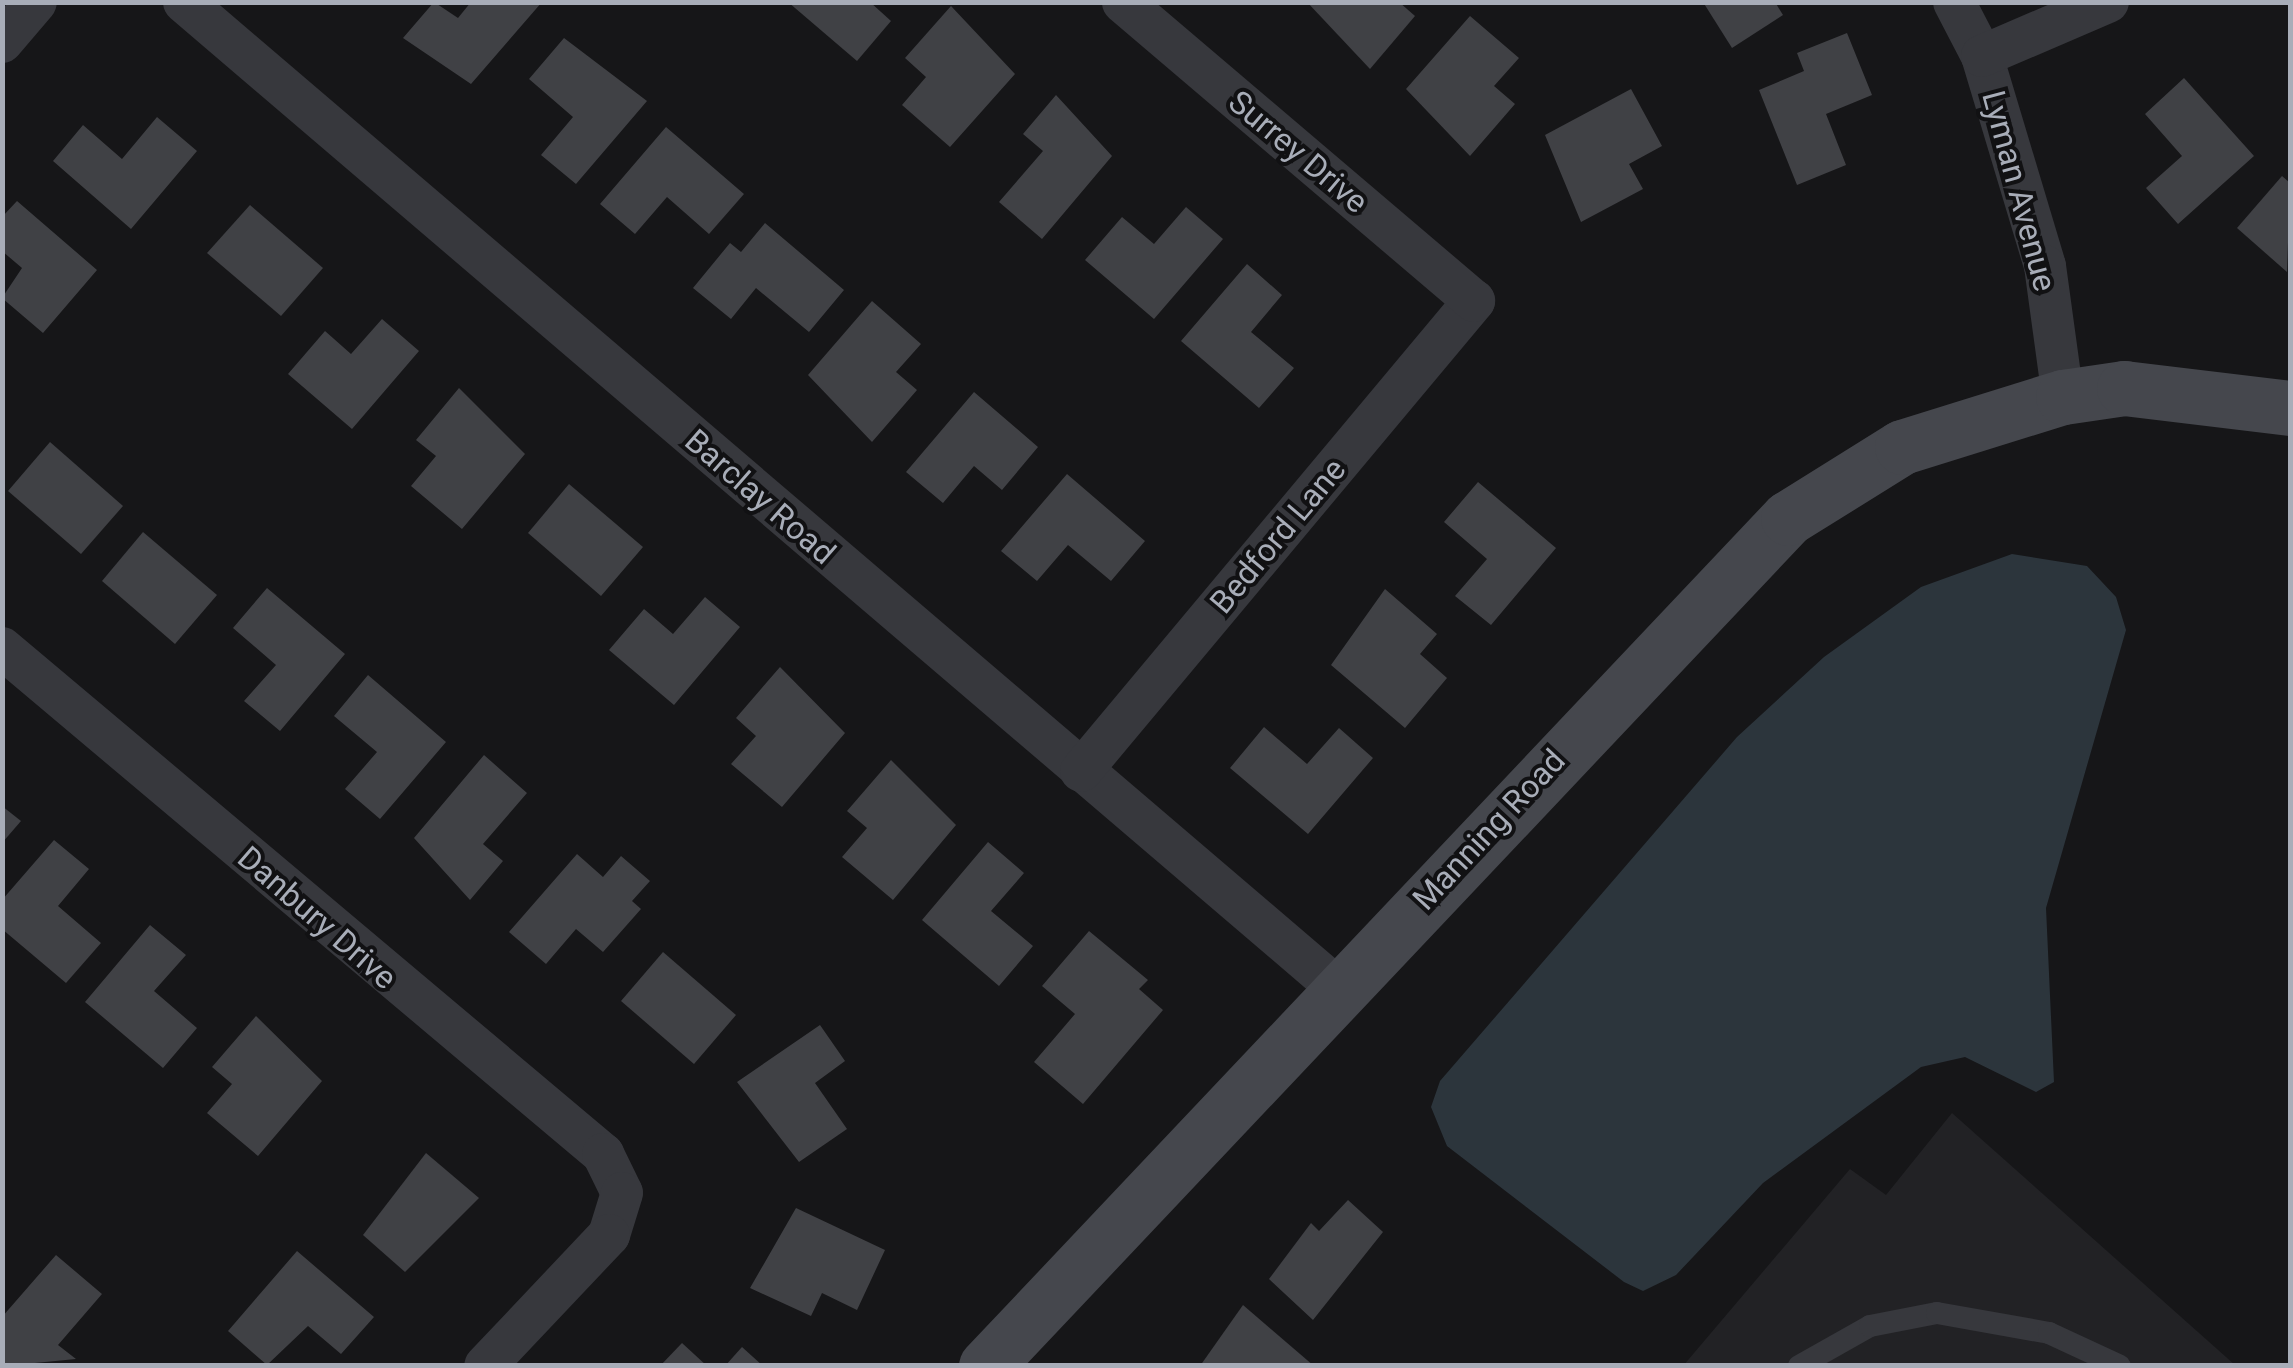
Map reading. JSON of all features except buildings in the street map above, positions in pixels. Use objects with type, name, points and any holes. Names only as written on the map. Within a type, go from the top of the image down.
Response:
[{"type":"street","points":[[2,42],[36,2]]},
{"type":"street","name":"Barclay Road","points":[[184,2],[1339,989]]},
{"type":"street","name":"Surrey Drive","points":[[1123,2],[1474,301]]},
{"type":"street","name":"Lyman Avenue","points":[[1954,2],[1982,56],[2045,266],[2062,397]]},
{"type":"street","points":[[1982,56],[2108,2]]},
{"type":"street","name":"Bedford Lane","points":[[1080,771],[1474,301]]},
{"type":"street","points":[[2062,397],[2124,388],[2290,408]]},
{"type":"street","name":"Manning Road","points":[[986,1366],[1788,518],[1902,447],[2062,397]]},
{"type":"street","name":"Danbury Drive","points":[[2,648],[603,1154],[622,1193],[608,1234],[486,1366]]},
{"type":"lane","points":[[1799,1366],[1870,1326],[1937,1313],[2049,1332],[2120,1366]]},
{"type":"shaded area","points":[[2012,554],[2087,566],[2116,597],[2126,630],[2046,908],[2054,1082],[2036,1092],[1965,1057],[1921,1067],[1763,1183],[1676,1275],[1643,1291],[1624,1282],[1447,1146],[1431,1107],[1440,1081],[1737,737],[1824,657],[1921,587]]},
{"type":"shaded area","points":[[1952,1113],[2235,1365],[1683,1366],[1850,1169],[1886,1195]]}]
